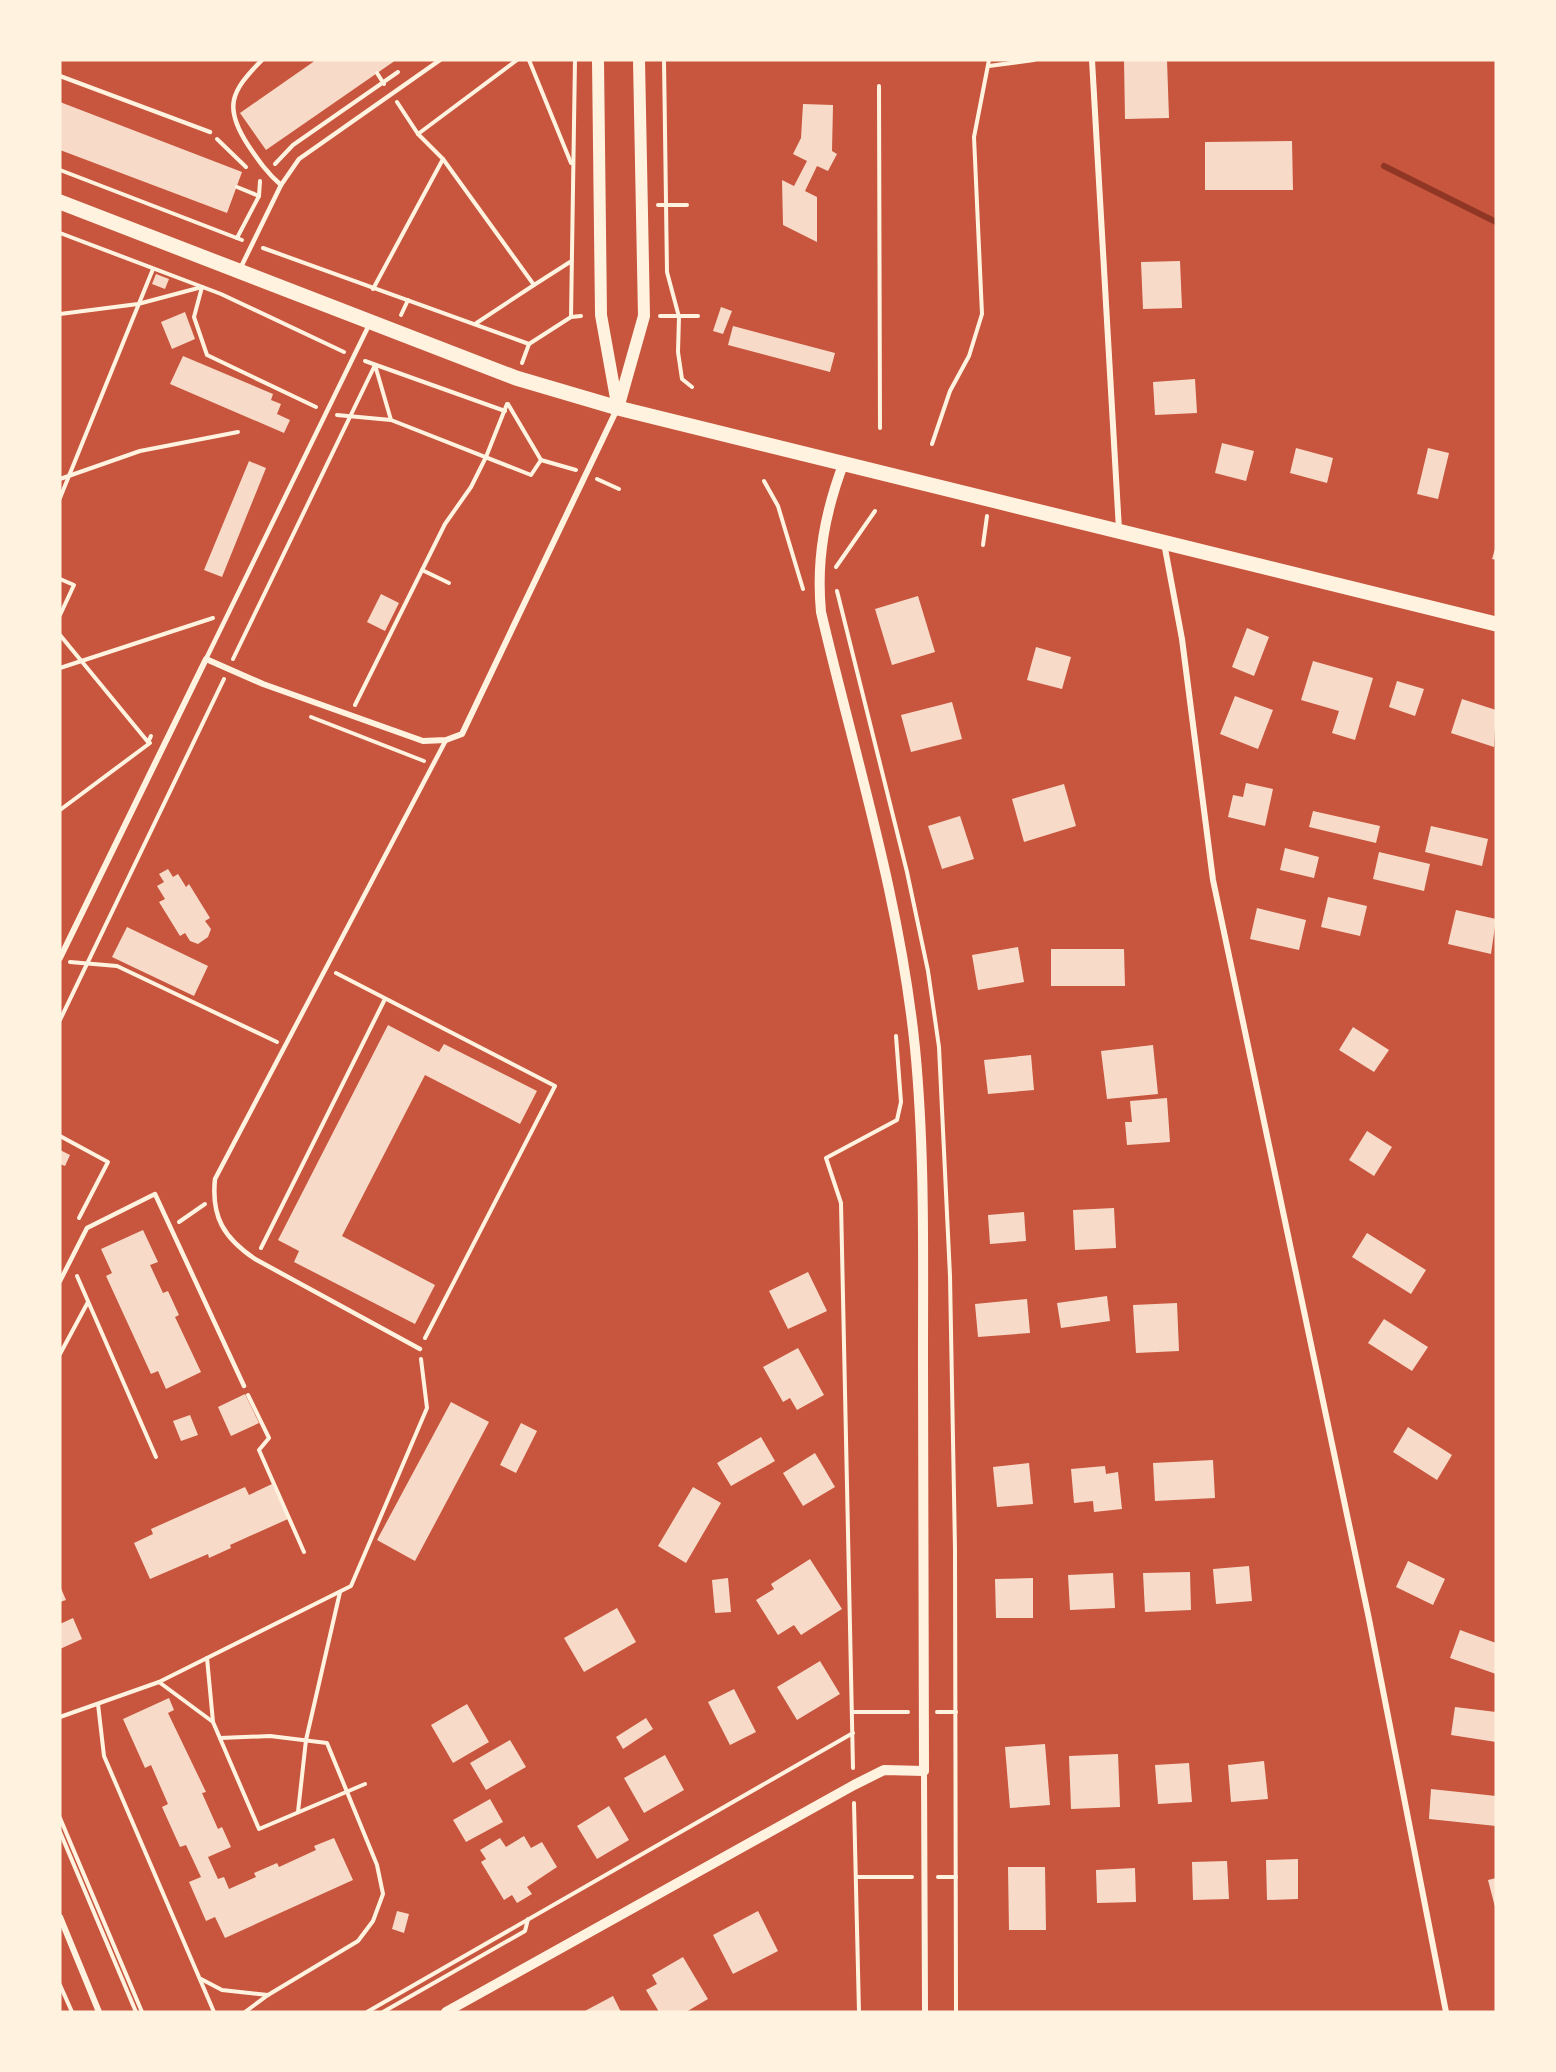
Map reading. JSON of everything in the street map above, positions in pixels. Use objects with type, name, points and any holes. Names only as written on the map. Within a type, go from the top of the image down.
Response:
[{"type":"main road","points":[[598,60],[601,315],[618,408]]},
{"type":"main road","points":[[618,408],[644,316],[639,60]]},
{"type":"main road","points":[[60,202],[370,324],[516,378],[618,408],[1496,624]]},
{"type":"street","points":[[1092,60],[1119,531]]},
{"type":"street","points":[[60,958],[206,659],[423,741],[446,740],[462,734],[618,408]]},
{"type":"street","points":[[844,462],[831,497],[821,542],[818,577],[821,612],[884,860],[897,922],[916,1061],[921,1152],[925,2012]]},
{"type":"street","points":[[1164,543],[1182,639],[1213,880],[1365,1596],[1446,2012]]},
{"type":"street","points":[[446,2012],[854,1785],[884,1770],[924,1772]]},
{"type":"street","points":[[60,1917],[99,2012]]},
{"type":"lane","points":[[262,60],[241,84],[234,98],[232,113],[234,124],[261,165],[281,185]]},
{"type":"lane","points":[[238,272],[281,185],[299,159],[440,60]]},
{"type":"lane","points":[[60,76],[210,132]]},
{"type":"lane","points":[[206,659],[370,324]]},
{"type":"lane","points":[[420,1349],[255,1259],[235,1245],[217,1217],[213,1199],[215,1179],[446,740]]},
{"type":"lane","points":[[60,1281],[87,1228],[155,1194],[244,1386]]},
{"type":"path","points":[[418,134],[517,60]]},
{"type":"path","points":[[530,60],[572,166]]},
{"type":"path","points":[[572,317],[570,261],[575,60]]},
{"type":"path","points":[[664,60],[667,272],[679,317],[678,352],[682,379],[692,387]]},
{"type":"path","points":[[932,444],[950,391],[969,356],[982,314],[974,137],[989,60]]},
{"type":"path","points":[[989,66],[1034,60]]},
{"type":"path","points":[[377,73],[418,134],[443,159],[534,285]]},
{"type":"path","points":[[879,86],[880,428]]},
{"type":"path","points":[[210,132],[240,162]]},
{"type":"path","points":[[373,289],[443,159]]},
{"type":"path","points":[[60,170],[373,289],[529,344]]},
{"type":"path","points":[[237,187],[259,196]]},
{"type":"path","points":[[642,205],[687,205]]},
{"type":"path","points":[[60,233],[202,287],[375,365],[505,411]]},
{"type":"path","points":[[475,324],[570,261]]},
{"type":"path","points":[[60,498],[153,269]]},
{"type":"path","points":[[60,314],[138,304],[202,287]]},
{"type":"path","points":[[202,287],[194,317],[207,355],[327,412],[349,418],[391,420],[531,475],[541,460]]},
{"type":"path","points":[[521,364],[529,344],[572,317],[581,316]]},
{"type":"path","points":[[658,316],[698,316]]},
{"type":"path","points":[[60,1020],[375,365]]},
{"type":"path","points":[[375,365],[391,420]]},
{"type":"path","points":[[342,731],[445,524],[471,487],[486,457],[507,404],[541,460],[587,474],[619,489]]},
{"type":"path","points":[[309,416],[314,406]]},
{"type":"path","points":[[60,478],[140,451],[238,432]]},
{"type":"path","points":[[764,481],[778,506],[804,591]]},
{"type":"path","points":[[983,545],[990,499]]},
{"type":"path","points":[[422,570],[448,583]]},
{"type":"path","points":[[60,579],[74,585],[60,615]]},
{"type":"path","points":[[60,668],[212,619],[217,609]]},
{"type":"path","points":[[60,635],[148,742],[163,745]]},
{"type":"path","points":[[224,679],[235,684]]},
{"type":"path","points":[[310,717],[433,764]]},
{"type":"path","points":[[60,810],[148,742]]},
{"type":"path","points":[[87,963],[117,966],[285,1046]]},
{"type":"path","points":[[60,1717],[159,1682],[351,1586],[427,1408],[420,1349],[555,1086],[333,971]]},
{"type":"path","points":[[255,1259],[385,999]]},
{"type":"path","points":[[859,2012],[841,1203],[826,1158],[897,1120],[901,1102],[896,1034]]},
{"type":"path","points":[[60,1136],[108,1162],[76,1225]]},
{"type":"path","points":[[171,1228],[213,1199]]},
{"type":"path","points":[[70,1261],[156,1457]]},
{"type":"path","points":[[60,1354],[88,1301]]},
{"type":"path","points":[[244,1386],[269,1438],[259,1450],[304,1552]]},
{"type":"path","points":[[298,1812],[306,1740],[340,1592]]},
{"type":"path","points":[[207,1658],[213,1722],[259,1829],[365,1784]]},
{"type":"path","points":[[159,1682],[213,1722]]},
{"type":"path","points":[[98,1704],[104,1756],[214,2012]]},
{"type":"path","points":[[852,1712],[956,1712]]},
{"type":"path","points":[[367,2012],[853,1733]]},
{"type":"path","points":[[220,1738],[270,1736],[327,1743],[377,1865],[383,1894],[373,1921],[358,1941],[268,1995],[245,2012]]},
{"type":"path","points":[[60,1818],[142,2012]]},
{"type":"path","points":[[60,1832],[136,2012]]},
{"type":"path","points":[[856,1877],[956,1877]]},
{"type":"path","points":[[382,2012],[525,1931],[528,1919]]},
{"type":"path","points":[[200,1978],[222,1990],[268,1995]]},
{"type":"path","points":[[60,1985],[72,2012]]},
{"type":"building","points":[[316,60],[396,60],[266,150],[240,113]]},
{"type":"building","points":[[1124,60],[1167,60],[1169,118],[1125,119]]},
{"type":"building","points":[[60,102],[242,172],[227,213],[60,150]]},
{"type":"building","points":[[803,104],[833,105],[832,151],[837,154],[828,171],[817,166],[805,191],[817,197],[817,242],[783,225],[782,180],[794,186],[807,161],[793,154],[801,138]]},
{"type":"building","points":[[1292,141],[1293,190],[1205,190],[1205,142]]},
{"type":"building","points":[[1180,261],[1182,308],[1143,309],[1141,262]]},
{"type":"building","points":[[156,274],[169,279],[165,289],[152,284]]},
{"type":"building","points":[[721,307],[732,311],[723,334],[713,331]]},
{"type":"building","points":[[185,312],[195,339],[172,349],[161,322]]},
{"type":"building","points":[[733,326],[835,353],[830,372],[728,345]]},
{"type":"building","points":[[183,356],[273,394],[271,400],[281,404],[277,414],[290,420],[284,433],[170,384]]},
{"type":"building","points":[[1195,379],[1197,413],[1155,415],[1153,382]]},
{"type":"building","points":[[1222,443],[1254,451],[1246,481],[1215,473]]},
{"type":"building","points":[[1296,448],[1333,458],[1327,483],[1290,473]]},
{"type":"building","points":[[1428,448],[1449,453],[1438,499],[1417,494]]},
{"type":"building","points":[[249,461],[266,468],[222,577],[204,570]]},
{"type":"building","points":[[1496,545],[1496,560],[1492,559]]},
{"type":"building","points":[[381,594],[399,603],[385,631],[367,622]]},
{"type":"building","points":[[918,596],[935,652],[892,665],[875,609]]},
{"type":"building","points":[[1247,628],[1269,637],[1254,676],[1232,667]]},
{"type":"building","points":[[1036,647],[1071,657],[1062,689],[1027,680]]},
{"type":"building","points":[[1313,661],[1373,678],[1355,740],[1332,733],[1339,711],[1301,700]]},
{"type":"building","points":[[1397,681],[1424,689],[1415,716],[1389,707]]},
{"type":"building","points":[[1235,696],[1273,710],[1258,749],[1220,734]]},
{"type":"building","points":[[1462,699],[1496,710],[1494,747],[1451,733]]},
{"type":"building","points":[[952,702],[962,739],[911,752],[901,715]]},
{"type":"building","points":[[1246,783],[1273,789],[1265,826],[1228,817],[1233,795],[1243,797]]},
{"type":"building","points":[[1064,784],[1076,826],[1024,842],[1012,799]]},
{"type":"building","points":[[1313,811],[1380,826],[1376,843],[1309,827]]},
{"type":"building","points":[[960,816],[974,859],[942,869],[928,826]]},
{"type":"building","points":[[1431,826],[1488,839],[1482,866],[1425,852]]},
{"type":"building","points":[[1285,848],[1319,857],[1314,878],[1280,870]]},
{"type":"building","points":[[1379,852],[1430,864],[1424,891],[1373,879]]},
{"type":"building","points":[[168,869],[173,877],[178,874],[186,887],[189,884],[210,918],[205,921],[211,929],[208,937],[198,944],[190,941],[185,933],[180,936],[159,902],[165,899],[157,886],[164,882],[159,874]]},
{"type":"building","points":[[1328,897],[1367,906],[1360,936],[1321,927]]},
{"type":"building","points":[[1257,908],[1306,920],[1299,950],[1250,939]]},
{"type":"building","points":[[1456,910],[1496,919],[1491,954],[1448,944]]},
{"type":"building","points":[[127,927],[208,966],[194,996],[112,957]]},
{"type":"building","points":[[1018,947],[1024,982],[978,990],[972,955]]},
{"type":"building","points":[[1051,949],[1124,949],[1125,986],[1051,986]]},
{"type":"building","points":[[388,1025],[439,1052],[444,1044],[537,1091],[520,1124],[425,1075],[342,1236],[435,1285],[415,1324],[294,1262],[299,1251],[278,1240]]},
{"type":"building","points":[[1353,1027],[1389,1050],[1374,1072],[1339,1050]]},
{"type":"building","points":[[1153,1045],[1158,1094],[1107,1099],[1101,1051]]},
{"type":"building","points":[[1031,1055],[1034,1090],[988,1094],[984,1060]]},
{"type":"building","points":[[1167,1098],[1170,1142],[1127,1145],[1125,1122],[1132,1122],[1130,1101]]},
{"type":"building","points":[[1367,1131],[1392,1147],[1374,1176],[1349,1160]]},
{"type":"building","points":[[60,1150],[70,1155],[65,1166],[60,1164]]},
{"type":"building","points":[[1114,1208],[1116,1248],[1075,1250],[1073,1210]]},
{"type":"building","points":[[1024,1212],[1026,1241],[990,1244],[988,1215]]},
{"type":"building","points":[[143,1230],[158,1262],[150,1265],[163,1293],[168,1291],[179,1315],[175,1317],[201,1372],[166,1389],[158,1371],[151,1374],[106,1276],[112,1273],[101,1249]]},
{"type":"building","points":[[1367,1233],[1426,1270],[1411,1294],[1352,1257]]},
{"type":"building","points":[[808,1272],[827,1311],[788,1329],[769,1291]]},
{"type":"building","points":[[1107,1296],[1110,1321],[1061,1328],[1057,1303]]},
{"type":"building","points":[[1027,1299],[1030,1333],[978,1337],[975,1304]]},
{"type":"building","points":[[1177,1303],[1179,1351],[1136,1353],[1133,1305]]},
{"type":"building","points":[[1384,1319],[1428,1347],[1412,1371],[1368,1343]]},
{"type":"building","points":[[798,1348],[824,1395],[797,1410],[790,1398],[783,1402],[763,1367]]},
{"type":"building","points":[[245,1394],[259,1423],[231,1436],[218,1407]]},
{"type":"building","points":[[451,1402],[489,1422],[415,1561],[377,1540]]},
{"type":"building","points":[[190,1415],[198,1435],[181,1441],[173,1421]]},
{"type":"building","points":[[521,1423],[537,1431],[516,1473],[500,1465]]},
{"type":"building","points":[[1408,1427],[1452,1455],[1437,1480],[1393,1452]]},
{"type":"building","points":[[761,1437],[775,1461],[731,1486],[717,1463]]},
{"type":"building","points":[[815,1453],[835,1487],[803,1506],[783,1473]]},
{"type":"building","points":[[1213,1460],[1215,1498],[1155,1501],[1153,1463]]},
{"type":"building","points":[[1029,1463],[1033,1504],[997,1507],[993,1467]]},
{"type":"building","points":[[1105,1466],[1106,1474],[1118,1472],[1122,1509],[1094,1512],[1093,1501],[1074,1503],[1071,1469]]},
{"type":"building","points":[[272,1484],[288,1519],[230,1545],[231,1548],[209,1558],[208,1554],[150,1579],[134,1543],[153,1534],[151,1529],[245,1487],[249,1495]]},
{"type":"building","points":[[693,1487],[721,1503],[686,1563],[658,1546]]},
{"type":"building","points":[[810,1559],[842,1609],[801,1635],[794,1625],[778,1635],[756,1600],[774,1589],[771,1584]]},
{"type":"building","points":[[1408,1561],[1445,1579],[1433,1605],[1396,1587]]},
{"type":"building","points":[[1249,1566],[1252,1601],[1216,1604],[1213,1569]]},
{"type":"building","points":[[1190,1572],[1191,1610],[1145,1612],[1143,1573]]},
{"type":"building","points":[[1113,1573],[1115,1608],[1070,1610],[1068,1575]]},
{"type":"building","points":[[728,1578],[731,1612],[715,1613],[712,1580]]},
{"type":"building","points":[[1033,1578],[1033,1618],[996,1618],[995,1579]]},
{"type":"building","points":[[60,1586],[66,1600],[60,1602]]},
{"type":"building","points":[[617,1608],[636,1642],[584,1672],[564,1638]]},
{"type":"building","points":[[73,1618],[82,1639],[60,1649],[60,1624]]},
{"type":"building","points":[[1460,1630],[1496,1643],[1496,1674],[1450,1658]]},
{"type":"building","points":[[820,1661],[840,1694],[797,1720],[777,1687]]},
{"type":"building","points":[[734,1689],[756,1732],[730,1745],[708,1702]]},
{"type":"building","points":[[169,1698],[174,1710],[168,1713],[206,1792],[202,1793],[218,1829],[222,1827],[231,1847],[208,1857],[218,1879],[224,1877],[229,1889],[256,1877],[254,1873],[277,1863],[279,1867],[316,1850],[314,1846],[334,1838],[353,1880],[225,1938],[215,1917],[206,1921],[189,1882],[201,1877],[186,1845],[180,1847],[162,1807],[168,1804],[151,1765],[145,1768],[123,1719]]},
{"type":"building","points":[[467,1704],[489,1742],[453,1763],[431,1725]]},
{"type":"building","points":[[1455,1707],[1496,1712],[1496,1742],[1451,1735]]},
{"type":"building","points":[[646,1718],[653,1729],[623,1749],[616,1737]]},
{"type":"building","points":[[510,1740],[526,1767],[486,1790],[470,1763]]},
{"type":"building","points":[[1045,1744],[1050,1805],[1010,1808],[1005,1747]]},
{"type":"building","points":[[1118,1754],[1120,1807],[1071,1809],[1069,1756]]},
{"type":"building","points":[[665,1755],[684,1790],[644,1813],[624,1778]]},
{"type":"building","points":[[1264,1761],[1268,1799],[1231,1802],[1228,1765]]},
{"type":"building","points":[[1189,1763],[1192,1802],[1158,1804],[1155,1765]]},
{"type":"building","points":[[1431,1789],[1496,1796],[1496,1826],[1429,1819]]},
{"type":"building","points":[[490,1799],[503,1822],[466,1842],[453,1820]]},
{"type":"building","points":[[609,1806],[629,1840],[597,1859],[577,1826]]},
{"type":"building","points":[[524,1836],[531,1848],[542,1842],[557,1867],[527,1887],[532,1894],[517,1903],[512,1895],[504,1900],[481,1862],[486,1859],[480,1850],[500,1838],[506,1847]]},
{"type":"building","points":[[1298,1859],[1298,1899],[1267,1900],[1266,1860]]},
{"type":"building","points":[[1227,1861],[1229,1899],[1193,1900],[1192,1862]]},
{"type":"building","points":[[1008,1867],[1045,1867],[1046,1930],[1009,1930]]},
{"type":"building","points":[[1135,1868],[1136,1902],[1097,1903],[1096,1870]]},
{"type":"building","points":[[1496,1878],[1496,1907],[1495,1907],[1488,1880]]},
{"type":"building","points":[[397,1911],[409,1914],[404,1933],[392,1929]]},
{"type":"building","points":[[758,1911],[778,1951],[733,1974],[713,1935]]},
{"type":"building","points":[[683,1957],[708,1999],[686,2012],[659,2012],[646,1990],[657,1984],[652,1975]]},
{"type":"building","points":[[613,1996],[621,2012],[583,2012]]},
{"type":"waterway","points":[[1384,166],[1496,222]]}]
